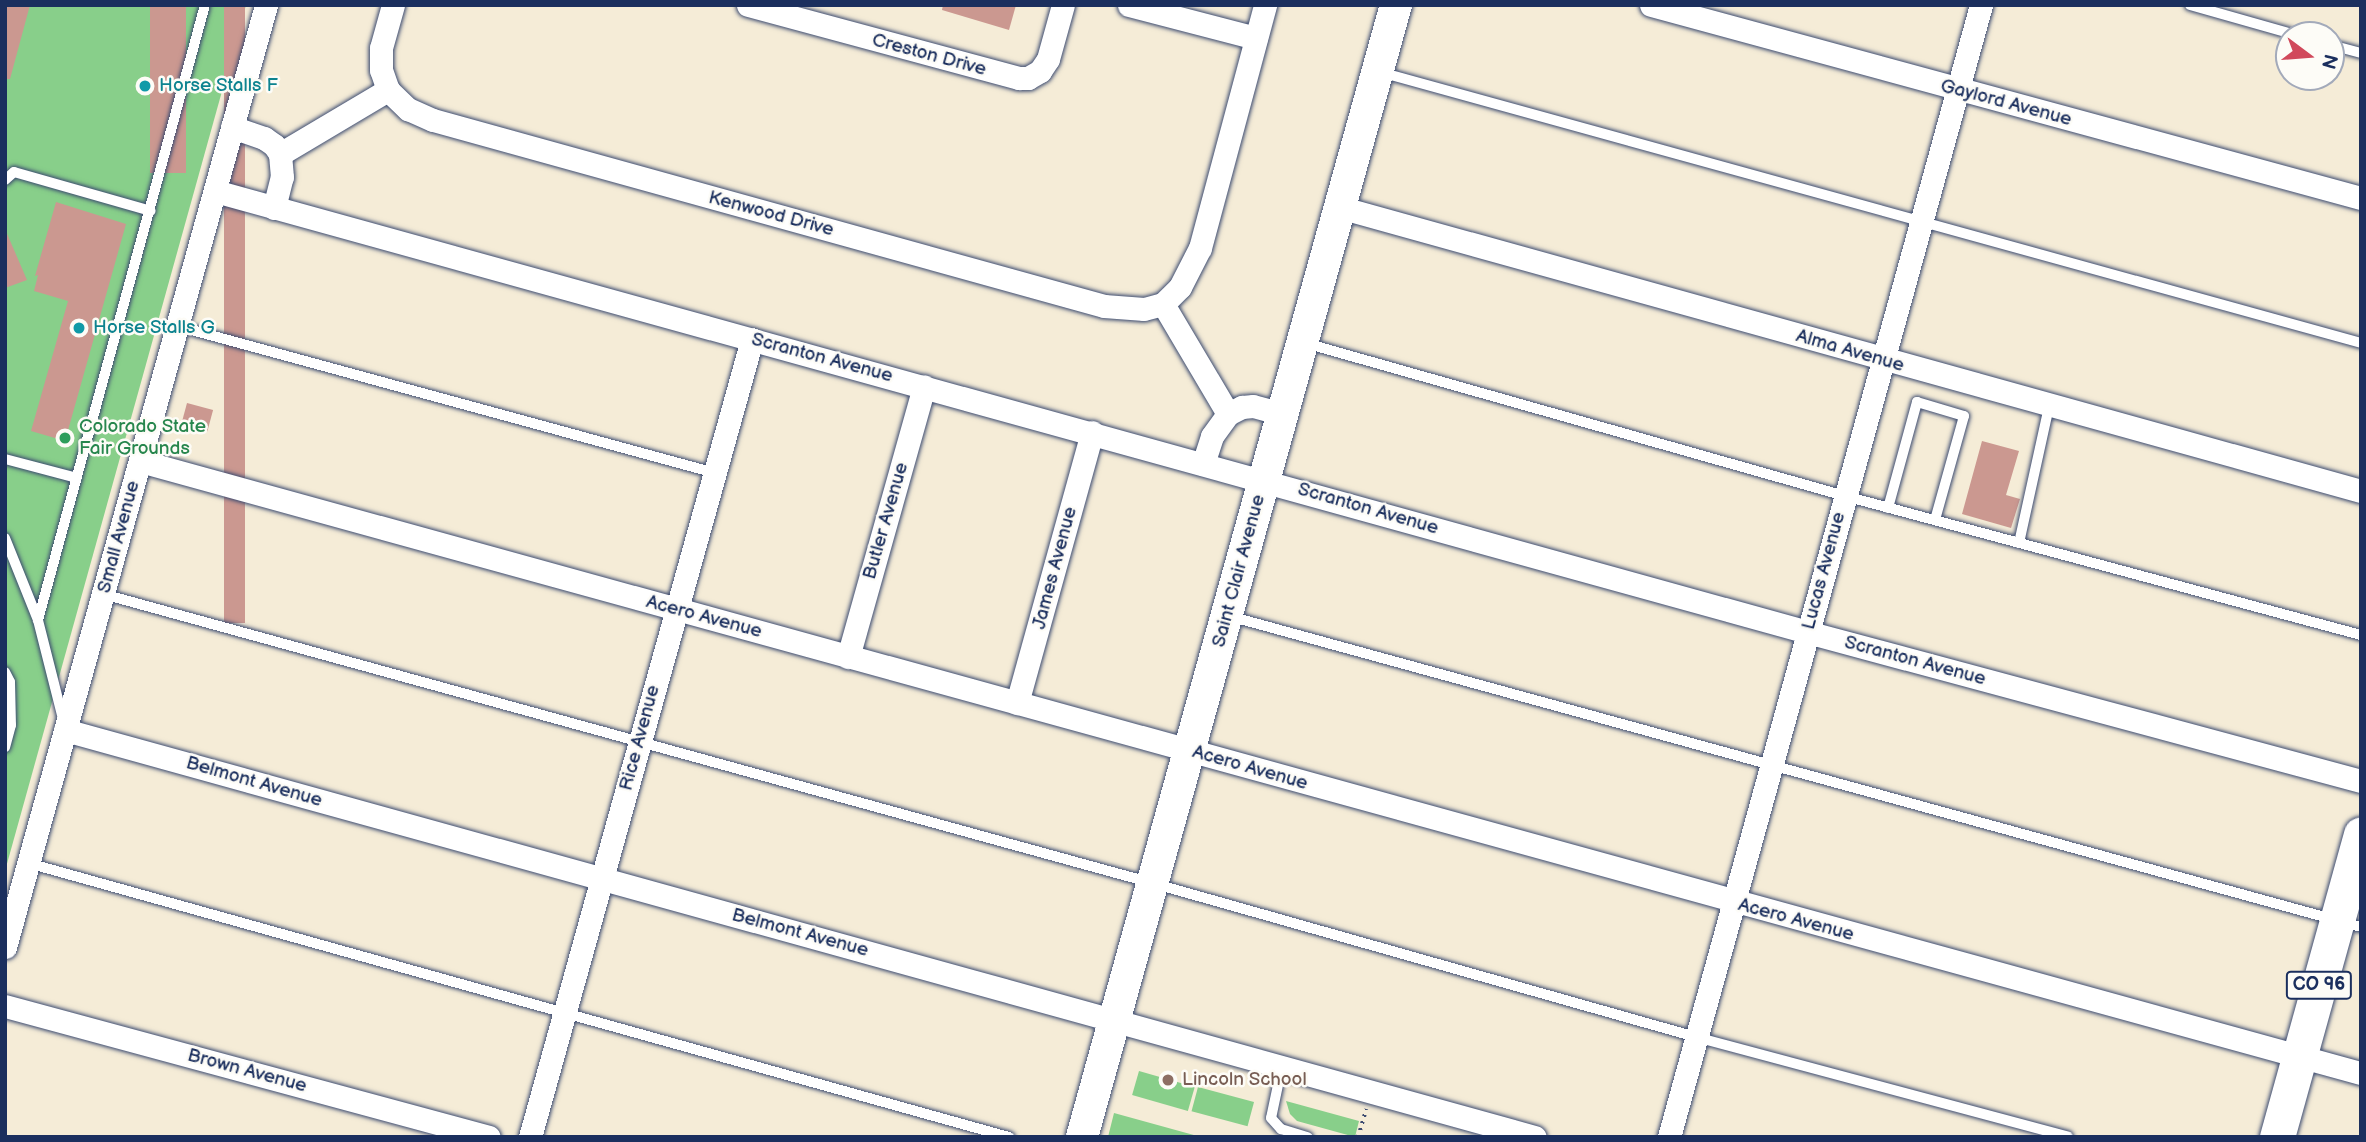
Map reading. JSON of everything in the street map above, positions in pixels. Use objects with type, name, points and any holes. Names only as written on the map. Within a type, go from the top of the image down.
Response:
[{"type":"main road","name":"CO 96","points":[[2277,1137],[2300,1056],[2349,924],[2361,834]]},
{"type":"street","name":"Small Avenue","points":[[5,947],[266,5]]},
{"type":"street","points":[[280,155],[388,90],[381,69],[382,48],[393,5]]},
{"type":"street","name":"Creston Drive","points":[[748,5],[1019,78],[1028,78],[1040,71],[1048,60],[1063,5]]},
{"type":"street","points":[[1129,5],[1256,38]]},
{"type":"street","points":[[1228,414],[1163,304],[1180,287],[1200,248],[1265,5]]},
{"type":"street","name":"Saint Clair Avenue","points":[[1082,1137],[1396,5]]},
{"type":"street","name":"Gaylord Avenue","points":[[1651,5],[2361,198]]},
{"type":"street","name":"Lucas Avenue","points":[[1669,1137],[1980,5]]},
{"type":"street","name":"Kenwood Drive","points":[[388,90],[408,109],[433,120],[1064,295],[1124,309],[1163,304]]},
{"type":"street","points":[[232,127],[264,138],[274,145],[280,155],[282,177],[274,208]]},
{"type":"street","name":"Scranton Avenue","points":[[215,191],[1264,479],[1807,632],[2361,781]]},
{"type":"street","name":"Alma Avenue","points":[[1339,207],[2361,491]]},
{"type":"street","name":"Rice Avenue","points":[[530,1137],[752,339]]},
{"type":"street","name":"Butler Avenue","points":[[848,657],[924,386]]},
{"type":"street","points":[[1203,464],[1212,436],[1228,414],[1242,407],[1254,406],[1283,414]]},
{"type":"street","name":"James Avenue","points":[[1017,703],[1092,432]]},
{"type":"street","name":"Acero Avenue","points":[[140,461],[1732,902],[2361,1073]]},
{"type":"street","name":"Belmont Avenue","points":[[65,730],[1371,1091],[1484,1130],[1535,1137]]},
{"type":"street","name":"Brown Avenue","points":[[5,1006],[489,1137]]},
{"type":"lane","points":[[38,620],[205,5]]},
{"type":"lane","points":[[2190,5],[2275,29]]},
{"type":"lane","points":[[1378,71],[2361,343]]},
{"type":"lane","points":[[5,180],[14,172],[151,211]]},
{"type":"lane","points":[[177,326],[715,473]]},
{"type":"lane","points":[[1303,342],[1888,508],[2361,635]]},
{"type":"lane","points":[[1888,508],[1917,402],[1964,416],[1935,520]]},
{"type":"lane","points":[[2019,543],[2049,406]]},
{"type":"lane","points":[[5,459],[77,478]]},
{"type":"lane","points":[[5,538],[38,620],[65,730]]},
{"type":"lane","points":[[103,594],[1152,883],[1696,1037],[2068,1137]]},
{"type":"lane","points":[[1226,616],[2349,924]]},
{"type":"lane","points":[[5,671],[10,682],[11,725],[5,747]]},
{"type":"lane","points":[[28,863],[1009,1137]]},
{"type":"lane","points":[[1282,1066],[1271,1118],[1281,1129],[1308,1137]]},
{"type":"path","points":[[1358,1137],[1371,1091]]},
{"type":"green space","name":"Colorado State Fair Grounds","points":[[5,5],[246,5],[5,871]]},
{"type":"green space","points":[[1139,1071],[1195,1087],[1188,1111],[1132,1095]]},
{"type":"green space","points":[[1198,1087],[1254,1102],[1248,1126],[1192,1111]]},
{"type":"green space","points":[[1286,1101],[1359,1121],[1355,1137],[1297,1121],[1290,1114]]},
{"type":"green space","points":[[1114,1113],[1201,1137],[1108,1137]]},
{"type":"building","points":[[5,5],[30,5],[10,79],[5,79]]},
{"type":"building","points":[[150,5],[186,5],[186,173],[150,173]]},
{"type":"building","points":[[224,5],[245,5],[245,623],[224,623]]},
{"type":"building","points":[[943,5],[1016,5],[1009,30],[942,10]]},
{"type":"building","name":"Horse Stalls G","points":[[56,202],[126,224],[65,441],[31,431],[68,301],[34,291],[38,275],[35,276]]},
{"type":"building","points":[[5,229],[27,280],[5,288]]},
{"type":"building","points":[[187,403],[213,410],[207,431],[181,424]]},
{"type":"building","points":[[1982,441],[2019,451],[2006,495],[2020,499],[2011,528],[1962,514]]},
{"type":"place","name":"Horse Stalls F","points":[[145,86]]},
{"type":"place","name":"Horse Stalls G","points":[[79,328]]},
{"type":"place","name":"Colorado State Fair Grounds","points":[[65,438]]},
{"type":"place","name":"Lincoln School","points":[[1168,1080]]}]
